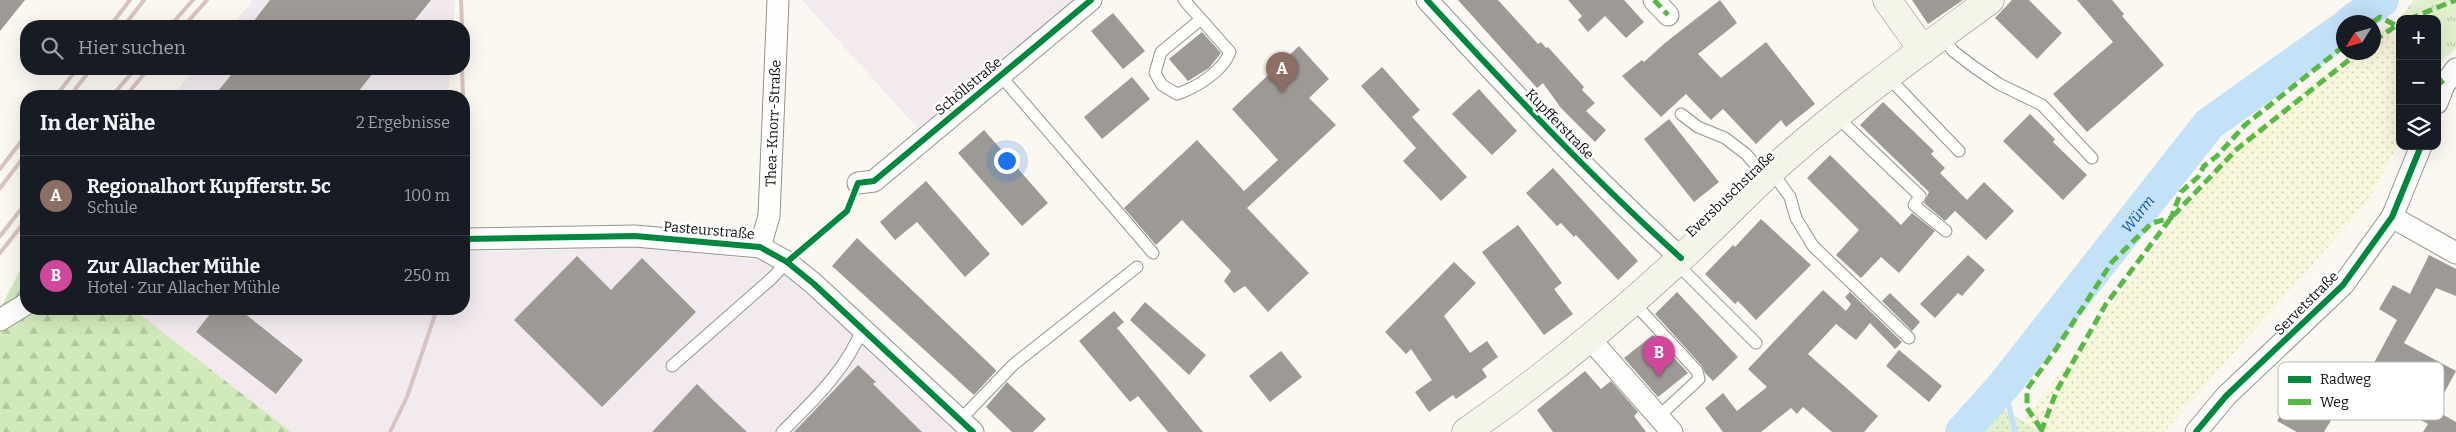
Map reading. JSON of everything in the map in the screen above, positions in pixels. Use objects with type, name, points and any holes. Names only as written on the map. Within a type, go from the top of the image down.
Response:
[{"type":"main road","points":[[1887,0],[1932,43]]},
{"type":"main road","name":"Eversbuschstraße","points":[[1466,432],[1519,395],[1590,339],[1679,261],[1768,175],[1836,116],[1990,0]]},
{"type":"street","name":"Thea-Knorr-Straße","points":[[760,246],[769,216],[778,0]]},
{"type":"street","name":"Schöllstraße","points":[[858,183],[874,181],[1091,0]]},
{"type":"street","name":"Kupfferstraße","points":[[1427,0],[1570,153],[1679,261]]},
{"type":"street","points":[[2441,93],[2444,85],[2456,69]]},
{"type":"street","name":"Servetstraße","points":[[2196,432],[2226,396],[2343,285],[2392,217],[2420,150]]},
{"type":"street","points":[[2392,217],[2456,253]]},
{"type":"street","name":"Pasteurstraße","points":[[470,238],[636,236],[760,246],[787,262],[966,426]]},
{"type":"street","points":[[0,320],[20,308]]},
{"type":"street","points":[[1590,339],[1675,427]]},
{"type":"lane","points":[[1184,0],[1230,52],[1227,60],[1192,89],[1177,94],[1162,84],[1155,73],[1161,52],[1200,20]]},
{"type":"lane","points":[[1932,43],[1954,51],[1999,84],[2042,106],[2092,158]]},
{"type":"lane","points":[[1000,75],[1153,253]]},
{"type":"lane","points":[[1887,76],[1959,151]]},
{"type":"lane","points":[[1680,114],[1698,127],[1725,138],[1746,154],[1768,175],[1790,197],[1796,218],[1814,246],[1909,338]]},
{"type":"lane","points":[[1836,116],[1920,196],[1914,204],[1946,231]]},
{"type":"lane","points":[[1679,261],[1756,343]]},
{"type":"lane","points":[[672,366],[771,279],[787,262]]},
{"type":"lane","points":[[966,426],[1013,364],[1137,267]]},
{"type":"lane","points":[[1633,302],[1697,371],[1699,379],[1675,427]]},
{"type":"lane","points":[[782,432],[807,406],[855,348],[862,329]]},
{"type":"shaded area","points":[[253,0],[455,0],[453,20],[236,20]]},
{"type":"shaded area","points":[[802,0],[1080,0],[919,130]]},
{"type":"shaded area","points":[[2386,25],[2396,38],[2396,148],[2366,204],[2164,432],[2040,432],[2023,422],[2227,152],[2342,60],[2381,60],[2381,29]]},
{"type":"shaded area","points":[[190,75],[450,75],[448,90],[177,90]]},
{"type":"shaded area","points":[[642,247],[769,261],[854,334],[957,432],[291,432],[141,315],[470,315],[470,252]]},
{"type":"green space","points":[[2414,0],[2456,0],[2456,48],[2441,61],[2441,15],[2403,15]]},
{"type":"green space","points":[[20,271],[20,315],[141,315],[291,432],[0,432],[0,309]]},
{"type":"green space","points":[[1995,404],[2040,432],[1969,432]]},
{"type":"building","points":[[0,0],[25,0],[0,31]]},
{"type":"building","points":[[270,0],[431,0],[415,20],[255,20]]},
{"type":"building","points":[[1458,0],[1498,0],[1538,44],[1541,42],[1546,48],[1548,47],[1584,87],[1582,90],[1595,103],[1586,111],[1606,130],[1595,142],[1561,108],[1543,83],[1537,88]]},
{"type":"building","points":[[1568,0],[1624,0],[1644,22],[1626,38],[1605,16],[1588,32],[1578,20],[1582,16]]},
{"type":"building","points":[[1720,0],[1737,23],[1698,54],[1721,78],[1766,42],[1815,104],[1786,127],[1781,120],[1756,144],[1723,109],[1711,120],[1686,94],[1661,117],[1622,76],[1642,60],[1644,62]]},
{"type":"building","points":[[1912,0],[1963,0],[1928,24]]},
{"type":"building","points":[[2012,0],[2029,0],[2062,33],[2037,59],[1995,18]]},
{"type":"building","points":[[2077,0],[2112,0],[2124,14],[2122,16],[2164,65],[2087,132],[2053,94],[2113,42]]},
{"type":"building","points":[[1113,13],[1145,51],[1123,69],[1091,31]]},
{"type":"building","points":[[1202,32],[1221,53],[1209,68],[1188,81],[1169,59]]},
{"type":"building","points":[[1299,46],[1329,79],[1309,98],[1336,125],[1247,208],[1309,273],[1268,312],[1245,286],[1234,293],[1224,281],[1231,271],[1182,220],[1156,245],[1124,208],[1197,140],[1244,191],[1278,160],[1232,109]]},
{"type":"building","points":[[1382,67],[1420,110],[1412,117],[1467,177],[1441,201],[1403,161],[1416,148],[1361,86]]},
{"type":"building","points":[[231,75],[371,75],[360,90],[219,90]]},
{"type":"building","points":[[1132,77],[1150,99],[1102,139],[1084,117]]},
{"type":"building","points":[[1479,89],[1517,131],[1492,155],[1452,114]]},
{"type":"building","points":[[1883,102],[1934,151],[1931,154],[1945,168],[1940,173],[1967,200],[1984,182],[2014,211],[1986,240],[1955,211],[1945,221],[1924,203],[1929,192],[1860,125]]},
{"type":"building","points":[[2030,114],[2055,139],[2053,142],[2087,175],[2063,200],[2003,141]]},
{"type":"building","points":[[1669,119],[1719,182],[1694,202],[1644,139]]},
{"type":"building","points":[[984,130],[1048,203],[1022,226],[958,153]]},
{"type":"building","points":[[1830,155],[1901,225],[1912,213],[1935,231],[1899,273],[1881,257],[1861,278],[1836,255],[1859,230],[1807,178]]},
{"type":"building","points":[[1553,168],[1638,261],[1618,280],[1576,235],[1574,237],[1561,223],[1557,226],[1526,193]]},
{"type":"building","points":[[926,181],[990,254],[965,277],[917,222],[895,240],[880,222]]},
{"type":"building","points":[[1761,219],[1811,265],[1756,320],[1738,301],[1735,304],[1705,274],[1733,245],[1735,247]]},
{"type":"building","points":[[1518,225],[1562,283],[1554,289],[1573,314],[1544,335],[1482,252]]},
{"type":"building","points":[[857,238],[995,369],[996,371],[974,395],[832,266]]},
{"type":"building","points":[[1968,255],[1985,270],[1962,296],[1958,293],[1935,318],[1920,304]]},
{"type":"building","points":[[2429,255],[2456,269],[2456,296],[2436,288],[2404,343],[2439,362],[2374,362],[2397,320],[2379,309],[2393,285],[2410,294]]},
{"type":"building","points":[[577,256],[611,290],[642,258],[696,312],[602,407],[514,320]]},
{"type":"building","points":[[1454,262],[1476,283],[1444,316],[1470,353],[1487,341],[1498,357],[1482,369],[1487,377],[1456,399],[1453,395],[1429,412],[1415,392],[1432,380],[1411,349],[1406,354],[1385,332]]},
{"type":"building","points":[[1823,290],[1846,311],[1851,304],[1845,297],[1850,292],[1902,342],[1895,349],[1870,323],[1856,340],[1836,324],[1808,354],[1878,416],[1864,432],[1832,432],[1803,407],[1797,414],[1791,408],[1761,432],[1723,432],[1705,408],[1723,393],[1737,411],[1767,387],[1748,369]]},
{"type":"building","points":[[1677,292],[1738,357],[1713,381],[1705,373],[1702,366],[1655,314]]},
{"type":"building","points":[[1890,293],[1920,322],[1912,331],[1882,301]]},
{"type":"building","points":[[1145,302],[1206,355],[1189,375],[1130,320]]},
{"type":"building","points":[[1114,311],[1124,322],[1117,328],[1203,432],[1168,432],[1138,396],[1130,402],[1079,341]]},
{"type":"building","points":[[209,315],[247,315],[303,360],[276,394],[196,332]]},
{"type":"building","points":[[1653,335],[1688,373],[1658,397],[1624,358]]},
{"type":"building","points":[[1899,350],[1942,386],[1929,402],[1886,366]]},
{"type":"building","points":[[1281,351],[1302,377],[1270,402],[1249,376]]},
{"type":"building","points":[[858,365],[876,382],[873,384],[922,432],[794,432]]},
{"type":"building","points":[[2444,365],[2456,371],[2444,393]]},
{"type":"building","points":[[1585,371],[1601,389],[1611,381],[1638,412],[1634,416],[1646,432],[1553,432],[1537,410]]},
{"type":"building","points":[[1007,382],[1046,419],[1033,432],[1012,432],[986,407]]},
{"type":"building","points":[[697,384],[714,401],[747,432],[652,432]]},
{"type":"building","points":[[2444,415],[2456,422],[2456,432],[2423,432],[2428,424],[2421,420],[2444,420]]},
{"type":"building","points":[[2278,419],[2331,420],[2324,432],[2297,432],[2277,421]]},
{"type":"waterway","name":"Würm","points":[[2361,15],[2382,0]]},
{"type":"waterway","name":"Würm","points":[[1962,432],[2004,385],[2209,124],[2336,34]]},
{"type":"waterway","points":[[2004,385],[2015,432]]},
{"type":"railway","points":[[115,20],[130,0]]},
{"type":"railway","points":[[129,20],[144,0]]},
{"type":"railway","points":[[175,20],[193,0]]},
{"type":"railway","points":[[189,20],[207,0]]},
{"type":"railway","points":[[461,0],[462,20]]},
{"type":"railway","points":[[61,90],[72,75]]},
{"type":"railway","points":[[75,90],[86,75]]},
{"type":"railway","points":[[117,90],[130,75]]},
{"type":"railway","points":[[131,90],[143,75]]},
{"type":"railway","points":[[462,75],[463,90]]},
{"type":"railway","points":[[0,169],[20,143]]},
{"type":"railway","points":[[0,188],[20,162]]},
{"type":"railway","points":[[0,236],[20,211]]},
{"type":"railway","points":[[0,253],[20,228]]},
{"type":"railway","points":[[390,432],[407,397],[435,315]]},
{"type":"marked path","points":[[1654,0],[1668,15]]},
{"type":"marked path","points":[[2419,15],[2456,0]]},
{"type":"marked path","points":[[2381,18],[2396,26]]},
{"type":"marked path","points":[[2381,36],[2396,26]]},
{"type":"marked path","points":[[2041,429],[2027,408],[2027,389],[2056,349],[2112,262],[2152,223],[2171,218],[2181,192],[2198,177],[2204,166],[2217,156],[2245,125],[2336,52]]},
{"type":"marked path","points":[[2041,432],[2057,390],[2106,304],[2171,218],[2237,149],[2349,60]]},
{"type":"marked path","points":[[2441,81],[2444,85]]},
{"type":"cycle path","points":[[787,262],[847,211],[858,183],[874,181],[1091,0]]},
{"type":"cycle path","points":[[1427,0],[1583,164],[1681,258]]},
{"type":"cycle path","points":[[2196,432],[2226,396],[2343,285],[2392,217],[2419,150]]},
{"type":"cycle path","points":[[470,239],[635,236],[760,247],[787,262],[814,284],[973,432]]},
{"type":"place","name":"Regionalhort Kupfferstr. 5c","points":[[1282,93]]},
{"type":"place","name":"Zur Allacher Mühle","points":[[1659,377]]}]
